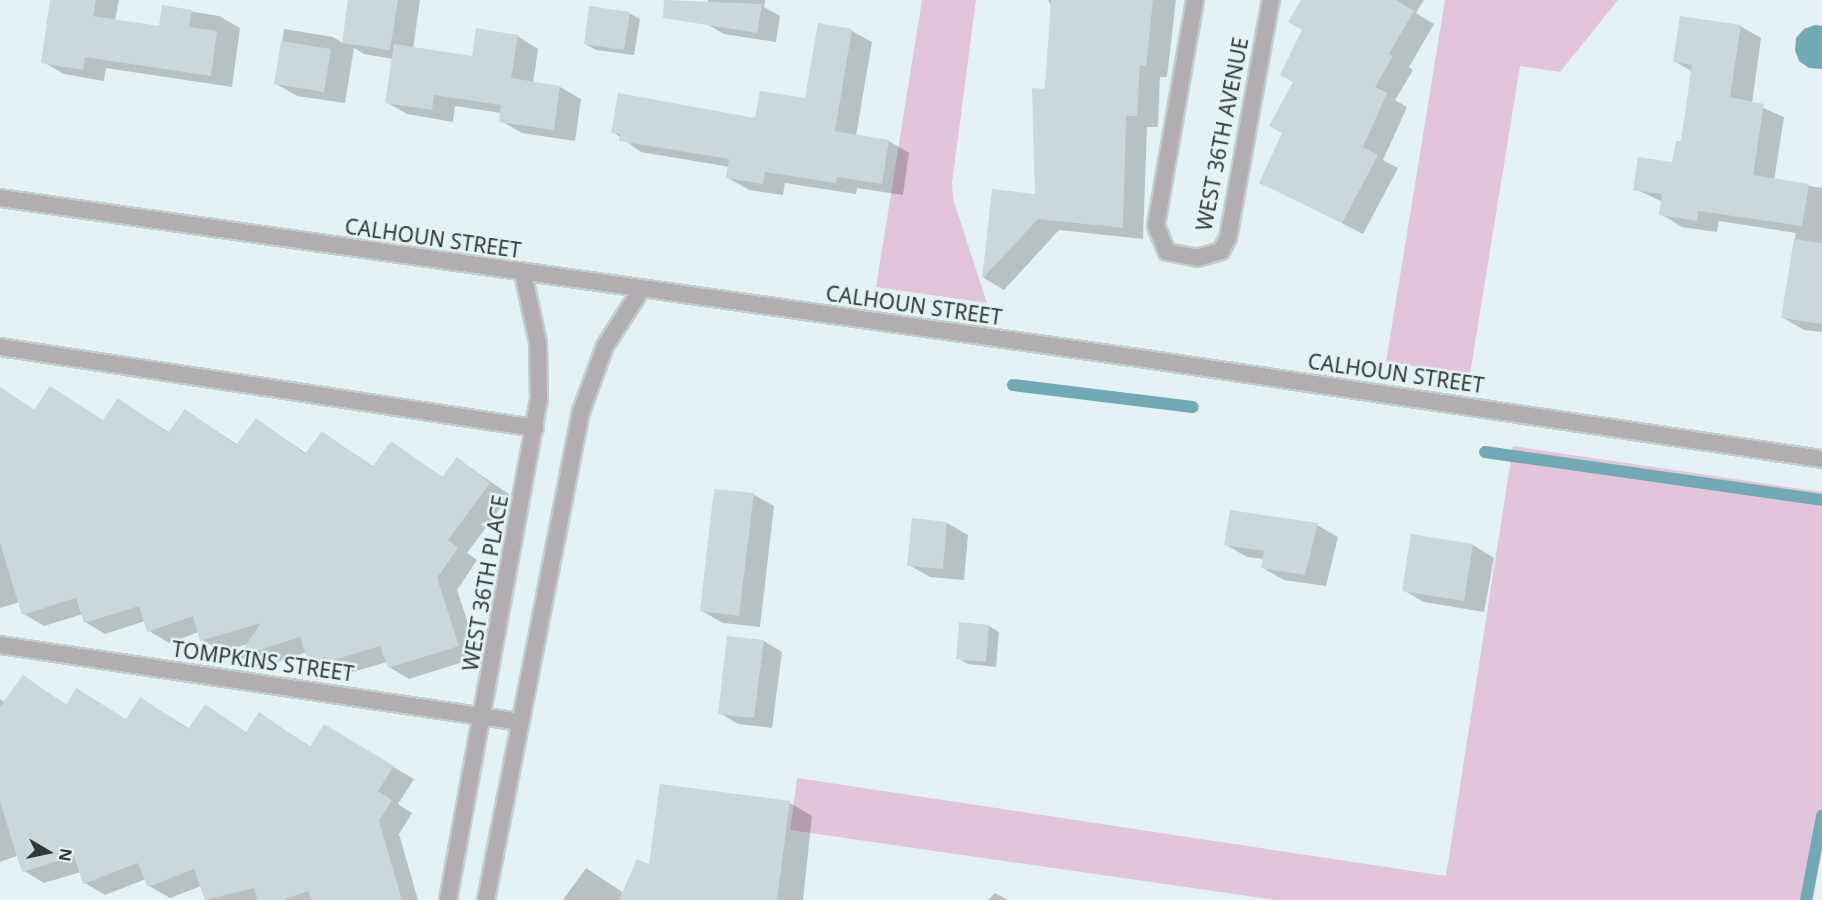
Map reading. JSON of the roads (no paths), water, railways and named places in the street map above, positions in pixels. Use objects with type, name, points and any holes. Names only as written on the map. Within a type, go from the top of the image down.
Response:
[{"type":"street","name":"WEST 36TH AVENUE","points":[[1195,0],[1156,226],[1160,242],[1167,252],[1197,258],[1221,250],[1228,238],[1270,0]]},
{"type":"street","name":"CALHOUN STREET","points":[[0,198],[641,290],[1132,357],[1822,459]]},
{"type":"street","name":"WEST 36TH PLACE","points":[[448,900],[535,428],[540,363],[523,273]]},
{"type":"street","points":[[486,900],[581,412],[605,346],[641,290]]},
{"type":"street","points":[[0,347],[535,428]]},
{"type":"street","name":"TOMPKINS STREET","points":[[0,645],[520,722]]},
{"type":"water","points":[[1815,25],[1822,26],[1822,69],[1809,68],[1799,61],[1795,50],[1796,38],[1804,29]]},
{"type":"waterway","points":[[1013,385],[1193,407]]},
{"type":"waterway","points":[[1485,452],[1822,500]]},
{"type":"waterway","points":[[1806,900],[1822,816]]}]
